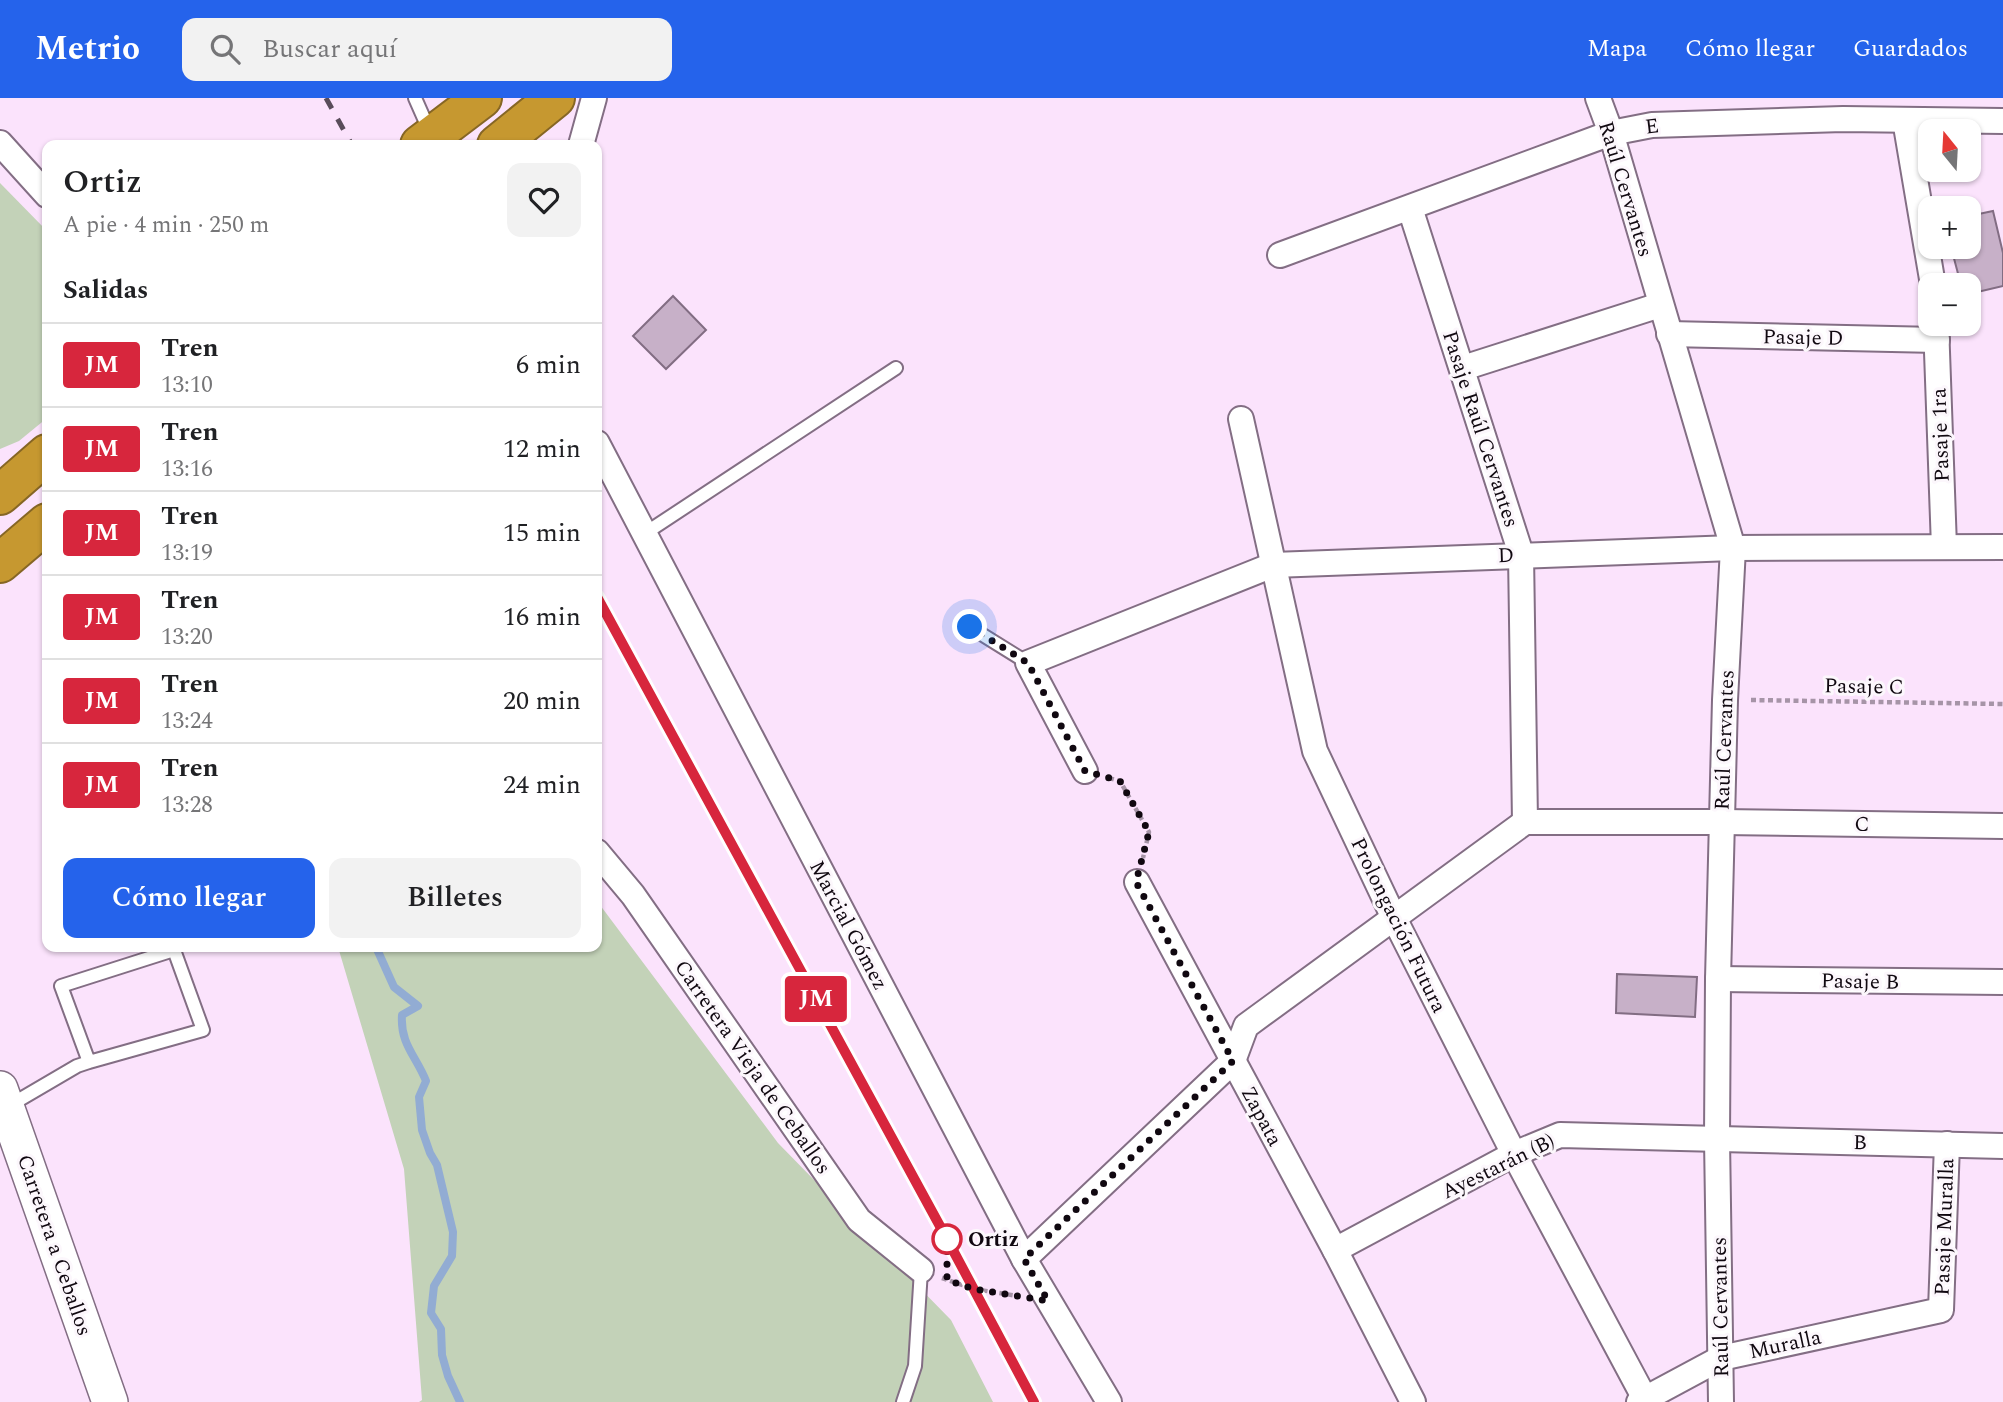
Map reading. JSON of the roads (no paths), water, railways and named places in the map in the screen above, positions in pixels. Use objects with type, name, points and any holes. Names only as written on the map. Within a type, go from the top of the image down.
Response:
[{"type":"highway","points":[[426,140],[482,98]]},
{"type":"highway","points":[[503,140],[555,98]]},
{"type":"highway","points":[[0,495],[42,458]]},
{"type":"highway","points":[[2,563],[42,527]]},
{"type":"main road","name":"Carretera a Ceballos","points":[[4,1098],[110,1402]]},
{"type":"street","points":[[582,140],[594,98]]},
{"type":"street","name":"Raúl Cervantes","points":[[1598,98],[1611,134],[1732,548],[1721,821],[1718,979],[1717,1139],[1721,1402]]},
{"type":"street","name":"E","points":[[1280,255],[1611,134],[1652,125],[1839,109],[1905,120],[2003,121]]},
{"type":"street","points":[[1905,120],[1931,273]]},
{"type":"street","points":[[0,144],[42,190]]},
{"type":"street","name":"Pasaje Raúl Cervantes","points":[[1410,208],[1521,554],[1525,822]]},
{"type":"street","points":[[1463,368],[1660,305]]},
{"type":"street","name":"Pasaje D","points":[[1669,334],[1918,332]]},
{"type":"street","name":"Pasaje 1ra","points":[[1937,336],[1944,547]]},
{"type":"street","name":"Prolongación Futura","points":[[1241,419],[1315,751],[1394,918],[1642,1400]]},
{"type":"street","name":"Marcial Gómez","points":[[602,453],[1024,1259],[1109,1402]]},
{"type":"street","name":"D","points":[[1028,663],[1273,565],[1732,548],[2003,547]]},
{"type":"street","points":[[1028,663],[1085,771]]},
{"type":"street","name":"C","points":[[1525,822],[1721,821],[2003,826]]},
{"type":"street","points":[[1024,1259],[1233,1061],[1246,1026],[1525,822]]},
{"type":"street","name":"Carretera Vieja de Ceballos","points":[[602,858],[633,895],[859,1220],[921,1270]]},
{"type":"street","name":"Zapata","points":[[1136,882],[1335,1250],[1413,1402]]},
{"type":"street","name":"Pasaje B","points":[[1718,979],[2003,982]]},
{"type":"street","name":"Ayestarán (B)","points":[[1335,1250],[1514,1154],[1560,1135],[1717,1139]]},
{"type":"street","name":"B","points":[[1717,1139],[2003,1146]]},
{"type":"street","name":"Pasaje Muralla","points":[[1941,1310],[1947,1144]]},
{"type":"street","name":"Muralla","points":[[1642,1400],[1721,1358],[1941,1310]]},
{"type":"lane","points":[[415,98],[426,140]]},
{"type":"lane","points":[[643,534],[896,369]]},
{"type":"lane","points":[[970,627],[1028,663]]},
{"type":"lane","points":[[89,1062],[61,986],[168,952]]},
{"type":"lane","points":[[4,1098],[77,1066],[203,1030],[175,952]]},
{"type":"lane","points":[[904,1402],[915,1366],[921,1270]]},
{"type":"waterway","points":[[378,952],[394,987],[418,1006],[402,1015],[402,1025],[406,1042],[426,1081],[419,1097],[422,1130],[437,1165],[453,1232],[452,1256],[434,1286],[431,1313],[441,1329],[442,1355],[460,1402]]},
{"type":"railway","points":[[326,98],[349,140]]},
{"type":"railway","points":[[602,606],[1034,1402]]},
{"type":"train","name":"JM","points":[[602,606],[1034,1402]]},
{"type":"place","name":"Ortiz","points":[[947,1239]]}]
